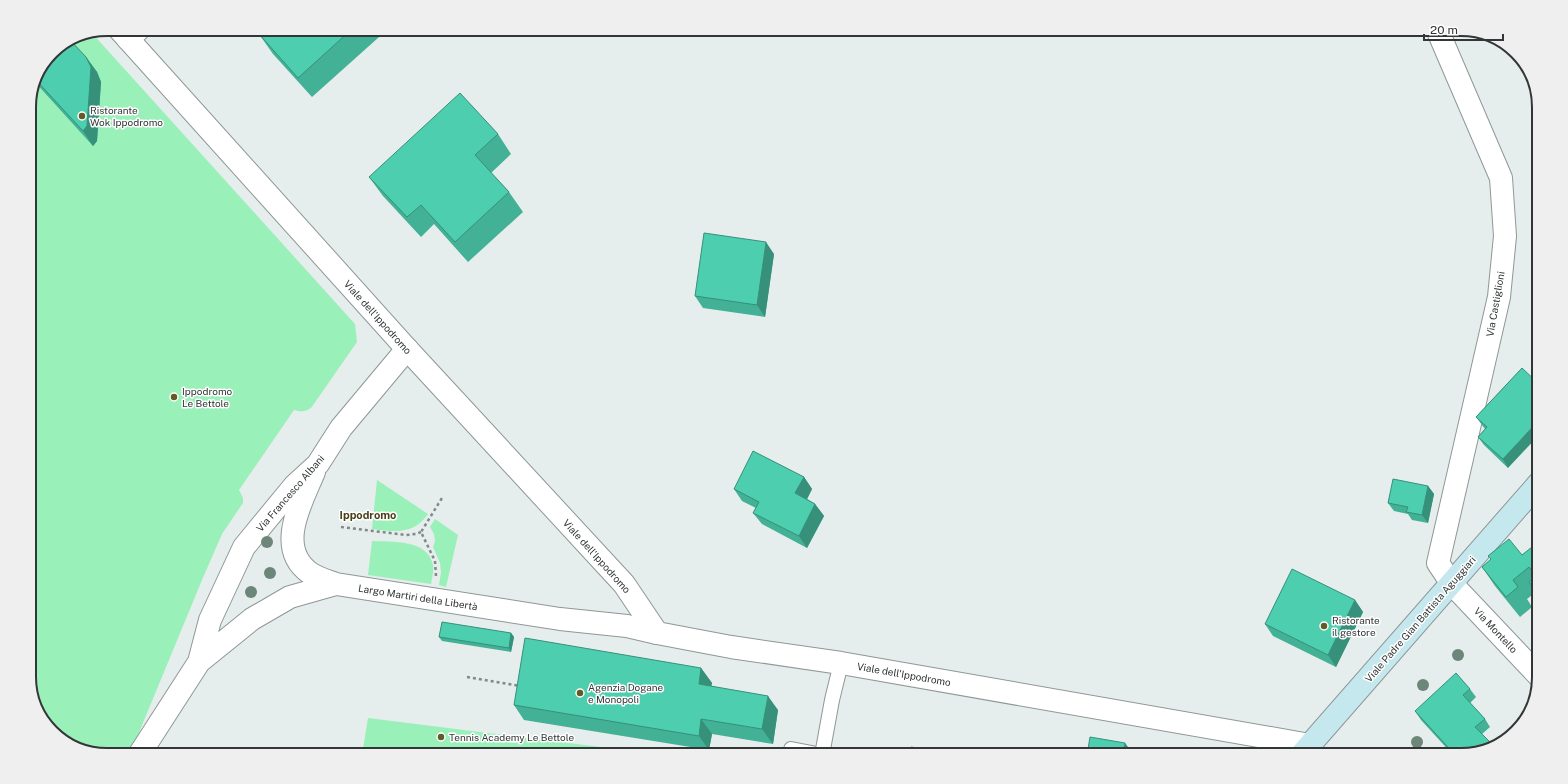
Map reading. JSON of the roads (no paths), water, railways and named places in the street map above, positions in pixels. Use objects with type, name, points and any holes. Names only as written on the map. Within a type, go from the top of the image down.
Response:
[{"type":"main road","name":"Viale Padre Gian Battista Aguggiari","points":[[1308,748],[1532,491]]},
{"type":"street","name":"Viale dell'Ippodromo","points":[[133,36],[407,349],[624,584],[657,634],[731,647],[841,663],[1295,748]]},
{"type":"street","name":"Via Castiglioni","points":[[1440,36],[1502,178],[1505,236],[1499,297],[1438,563],[1452,584]]},
{"type":"street","name":"Via Francesco Albani","points":[[143,748],[199,662],[210,620],[244,547],[295,485],[318,464],[341,428],[407,349]]},
{"type":"street","points":[[318,464],[293,523],[292,542],[298,561],[310,574],[336,584]]},
{"type":"street","name":"Largo Martiri della Libertà","points":[[199,662],[252,619],[290,597],[336,584],[560,619],[627,626],[657,634]]},
{"type":"street","name":"Via Montello","points":[[1452,584],[1532,669]]},
{"type":"lane","points":[[823,748],[832,700],[841,663]]},
{"type":"place","name":"Ristorante Wok Ippodromo","points":[[82,116]]},
{"type":"place","name":"Ippodromo Le Bettole","points":[[174,397]]},
{"type":"place","name":"Ristorante il gestore","points":[[1324,626]]},
{"type":"place","name":"Agenzia Dogane e Monopoli","points":[[580,693]]},
{"type":"place","name":"Tennis Academy Le Bettole","points":[[441,737]]},
{"type":"district","name":"Ippodromo","points":[[368,515]]}]
